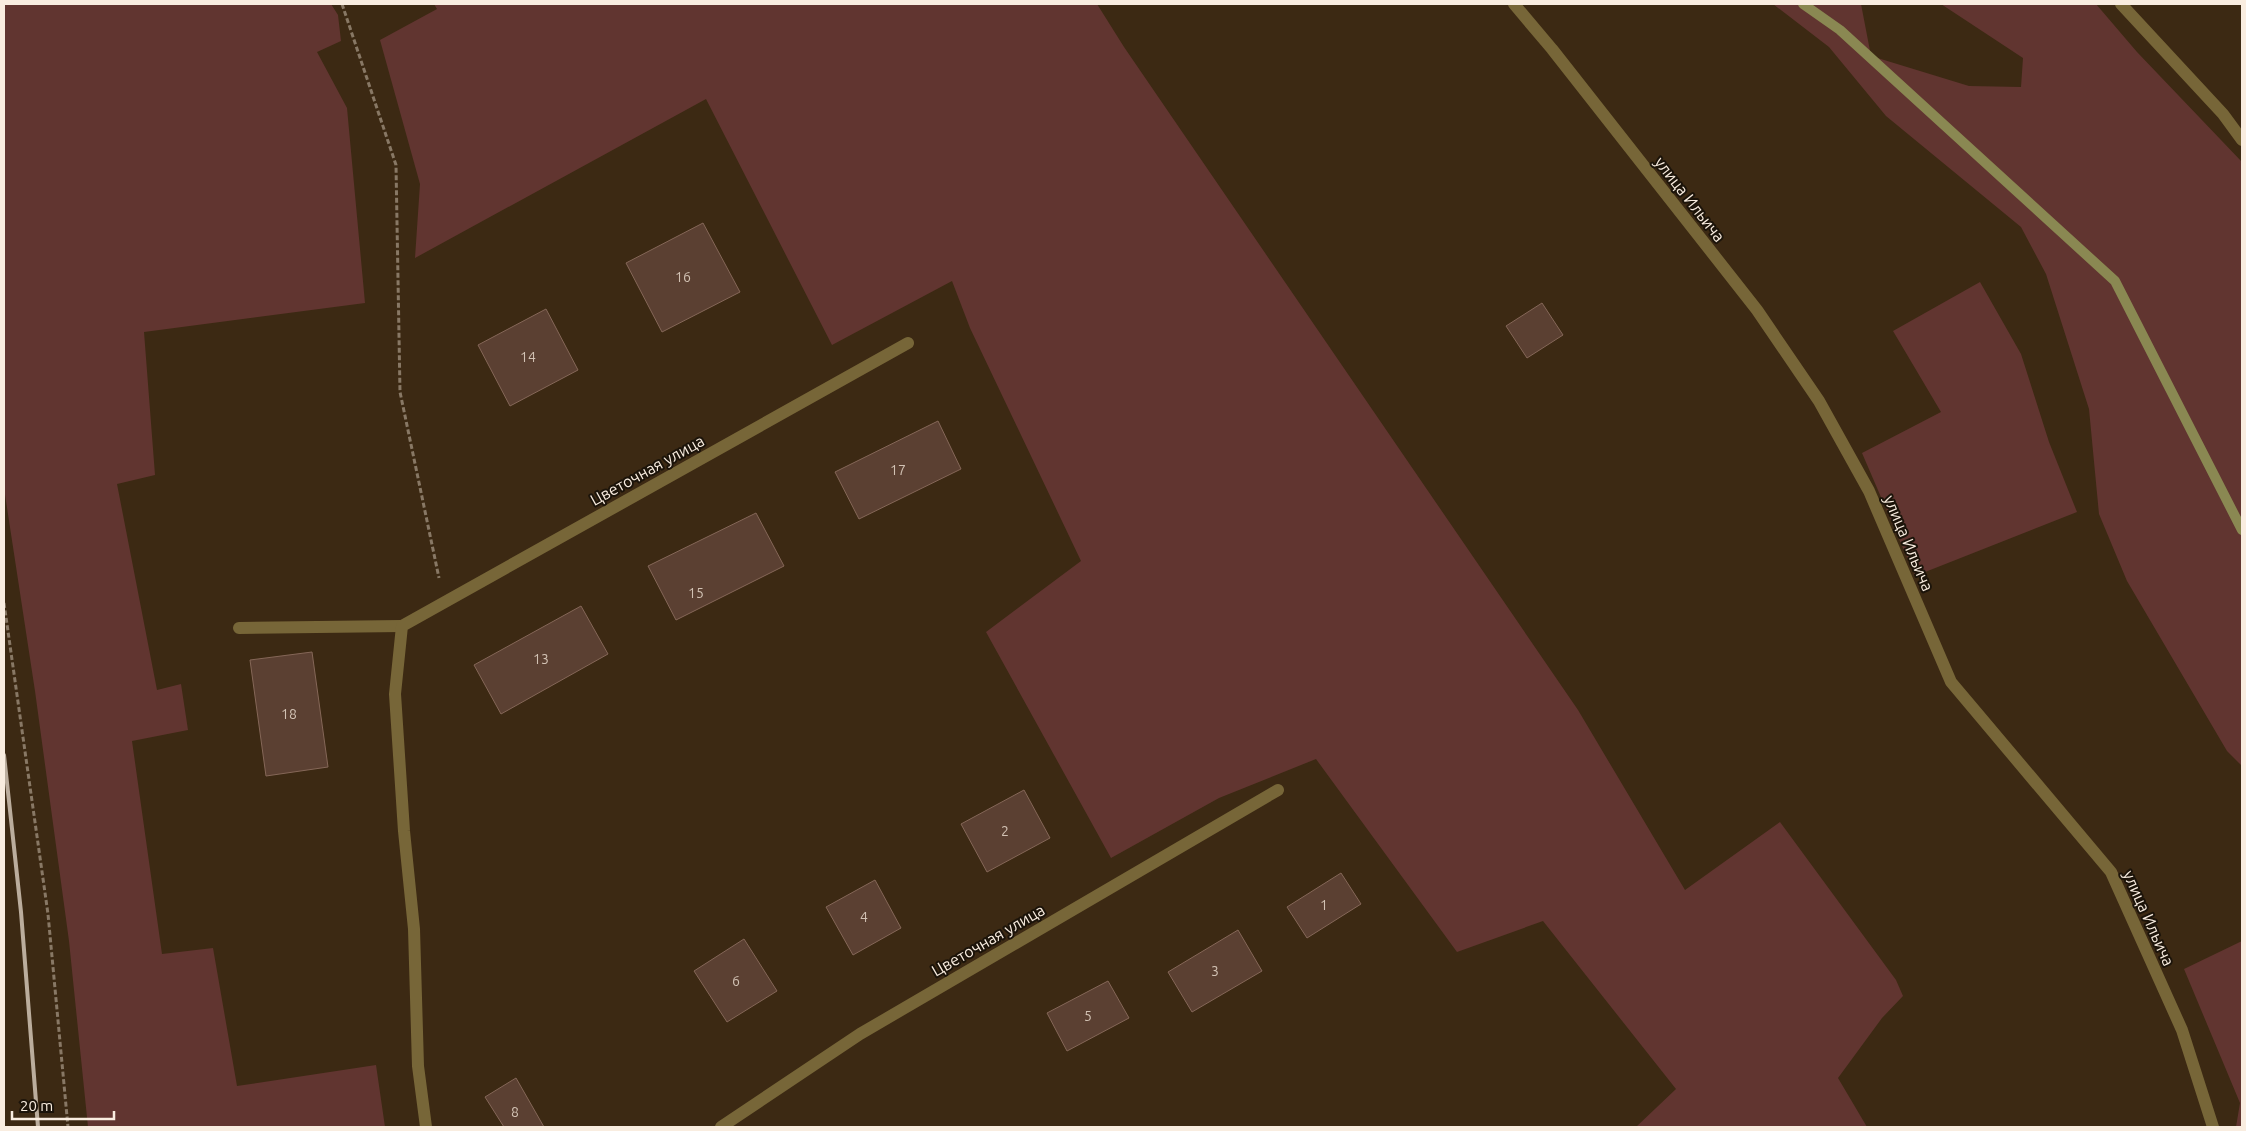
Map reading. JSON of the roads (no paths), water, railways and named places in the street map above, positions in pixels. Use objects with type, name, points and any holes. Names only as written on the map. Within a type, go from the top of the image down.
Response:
[{"type":"street","name":"улица Ильича","points":[[1514,4],[1552,49],[1757,310],[1819,400],[1869,491],[1952,682],[2111,872],[2182,1030],[2213,1127]]},
{"type":"street","points":[[2121,4],[2223,114],[2242,140]]},
{"type":"street","name":"Цветочная улица","points":[[402,626],[908,343]]},
{"type":"street","points":[[240,628],[402,626],[395,694],[404,831],[414,929],[418,1066],[426,1127]]},
{"type":"street","name":"Цветочная улица","points":[[721,1127],[860,1034],[1278,790]]},
{"type":"waterway","points":[[1803,4],[1840,30],[2115,281],[2242,530]]},
{"type":"railway","points":[[4,755],[21,912],[38,1127]]}]
